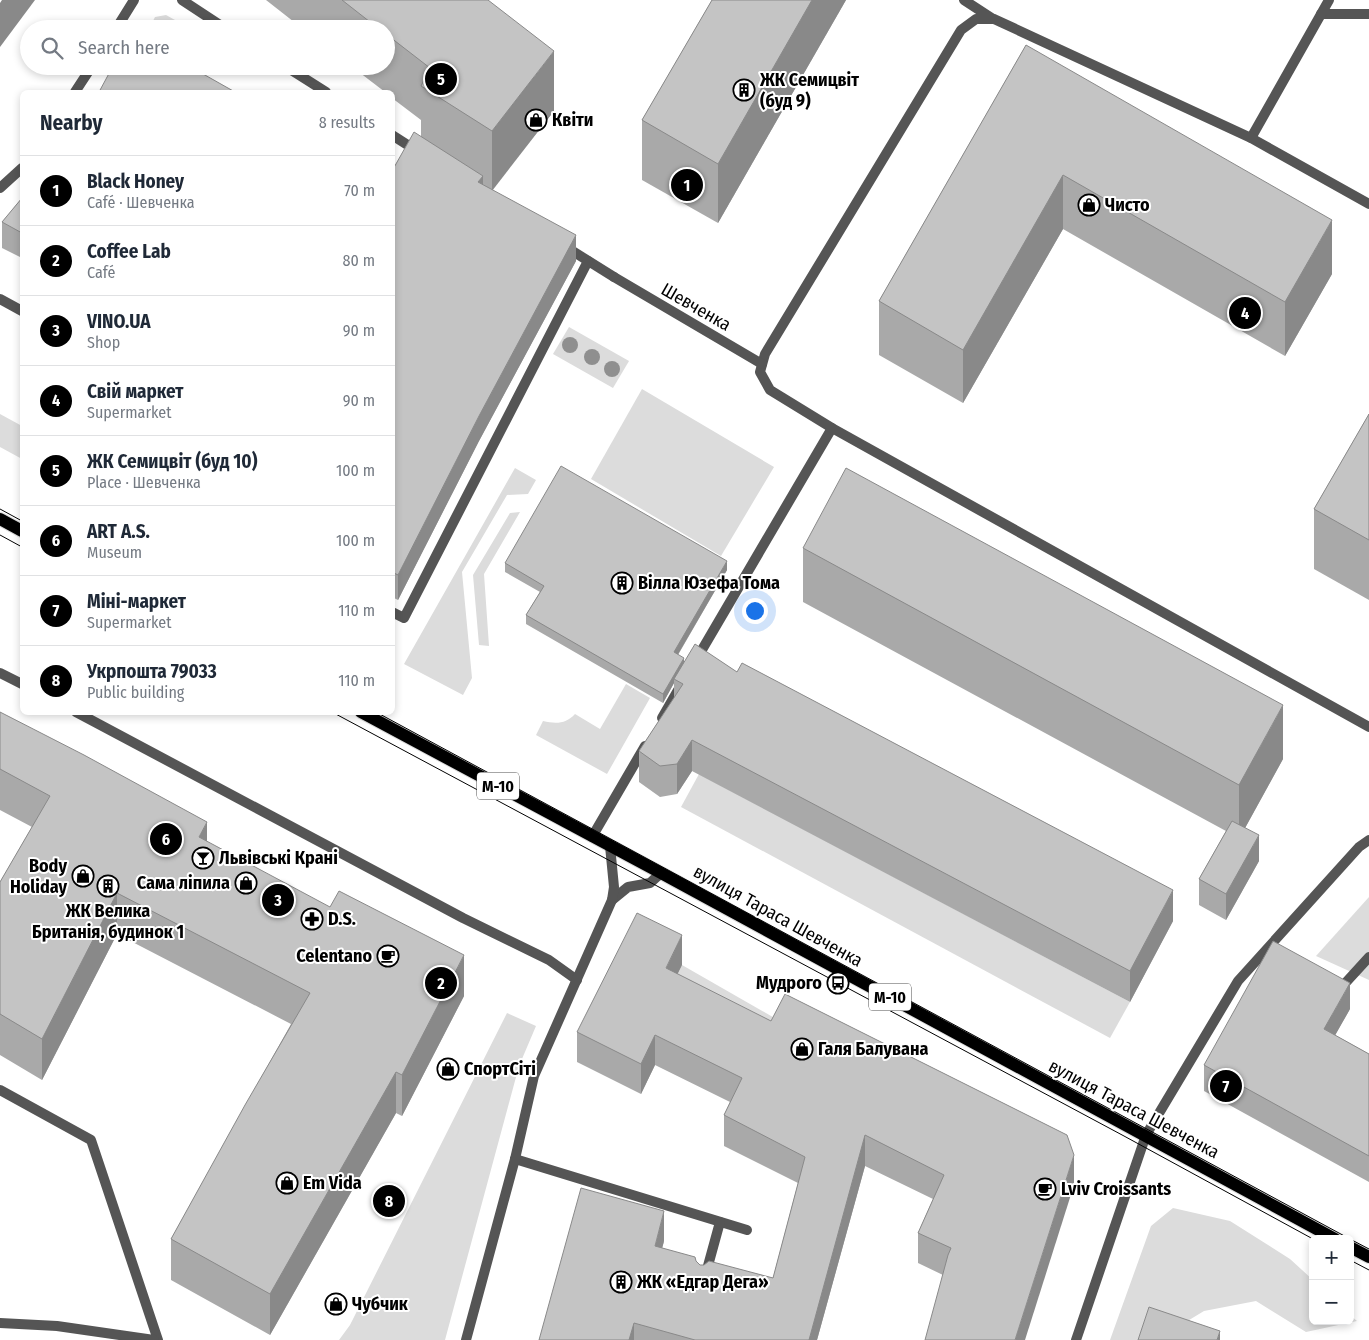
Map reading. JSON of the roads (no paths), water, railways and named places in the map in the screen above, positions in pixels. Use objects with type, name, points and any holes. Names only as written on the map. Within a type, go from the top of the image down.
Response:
[{"type":"main road","points":[[0,519],[20,530]]},
{"type":"main road","name":"вулиця Тараса Шевченка","points":[[367,715],[1328,1235]]},
{"type":"main road","points":[[1354,1249],[1369,1257]]},
{"type":"street","points":[[122,20],[134,0]]},
{"type":"street","points":[[182,0],[212,20]]},
{"type":"street","points":[[964,0],[994,19],[1251,138],[1369,204]]},
{"type":"street","points":[[1251,138],[1329,0]]},
{"type":"street","points":[[1321,14],[1369,14]]},
{"type":"street","points":[[994,19],[976,19],[961,30],[770,346],[760,372],[770,390],[832,428],[1368,724]]},
{"type":"street","points":[[76,90],[86,75]]},
{"type":"street","points":[[299,75],[323,90]]},
{"type":"street","points":[[395,137],[425,156]]},
{"type":"street","points":[[0,188],[20,170]]},
{"type":"street","name":"Шевченка","points":[[555,240],[762,364]]},
{"type":"street","points":[[395,614],[404,618],[588,261]]},
{"type":"street","points":[[0,299],[20,310]]},
{"type":"street","points":[[592,837],[832,428]]},
{"type":"street","points":[[0,673],[20,683]]},
{"type":"street","points":[[82,715],[463,918],[549,960],[577,980]]},
{"type":"street","points":[[1076,1340],[1146,1135],[1238,981],[1358,847],[1369,840]]},
{"type":"street","points":[[466,1340],[515,1159],[534,1076],[612,900],[614,887],[610,846]]},
{"type":"street","points":[[612,900],[628,887],[650,883],[661,873]]},
{"type":"street","points":[[1338,991],[1369,957]]},
{"type":"street","points":[[0,1090],[91,1140],[156,1340],[57,1326],[0,1323]]},
{"type":"street","points":[[515,1159],[747,1230]]},
{"type":"street","points":[[704,1279],[720,1222]]},
{"type":"tram line","points":[[0,509],[20,520]]},
{"type":"tram line","points":[[0,535],[20,546]]},
{"type":"tram line","points":[[338,715],[1309,1237]]},
{"type":"tram line","points":[[382,715],[1343,1235]]},
{"type":"tram line","points":[[1354,1241],[1369,1249]]},
{"type":"tram line","points":[[1354,1262],[1369,1270]]},
{"type":"place","name":"ЖК Семицвіт (буд 10)","points":[[441,79]]},
{"type":"place","name":"ЖК Семицвіт (буд 9)","points":[[744,90]]},
{"type":"place","name":"Квіти","points":[[536,120]]},
{"type":"place","name":"Black Honey","points":[[687,185]]},
{"type":"place","name":"Чисто","points":[[1089,205]]},
{"type":"place","name":"Свiй маркет","points":[[1245,313]]},
{"type":"place","name":"Вілла Юзефа Тома","points":[[622,583]]},
{"type":"place","name":"ART A.S.","points":[[166,839]]},
{"type":"place","name":"Львівські Крані","points":[[203,858]]},
{"type":"place","name":"Body Holiday","points":[[83,876]]},
{"type":"place","name":"Сама ліпила","points":[[246,883]]},
{"type":"place","name":"ЖК Велика Британія, будинок 1","points":[[108,886]]},
{"type":"place","name":"VINO.UA","points":[[278,900]]},
{"type":"place","name":"D.S.","points":[[312,919]]},
{"type":"place","name":"Celentano","points":[[388,956]]},
{"type":"place","name":"Coffee Lab","points":[[441,983]]},
{"type":"place","name":"Мудрого","points":[[838,983]]},
{"type":"place","name":"Галя Балувана","points":[[802,1049]]},
{"type":"place","name":"СпортСіті","points":[[448,1069]]},
{"type":"place","name":"Міні-маркет","points":[[1226,1086]]},
{"type":"place","name":"Em Vida","points":[[287,1183]]},
{"type":"place","name":"Lviv Croissants","points":[[1045,1189]]},
{"type":"place","name":"Укрпошта 79033","points":[[389,1201]]},
{"type":"place","name":"ЖК «Едгар Дега»","points":[[621,1282]]},
{"type":"place","name":"Чубчик","points":[[336,1304]]}]
